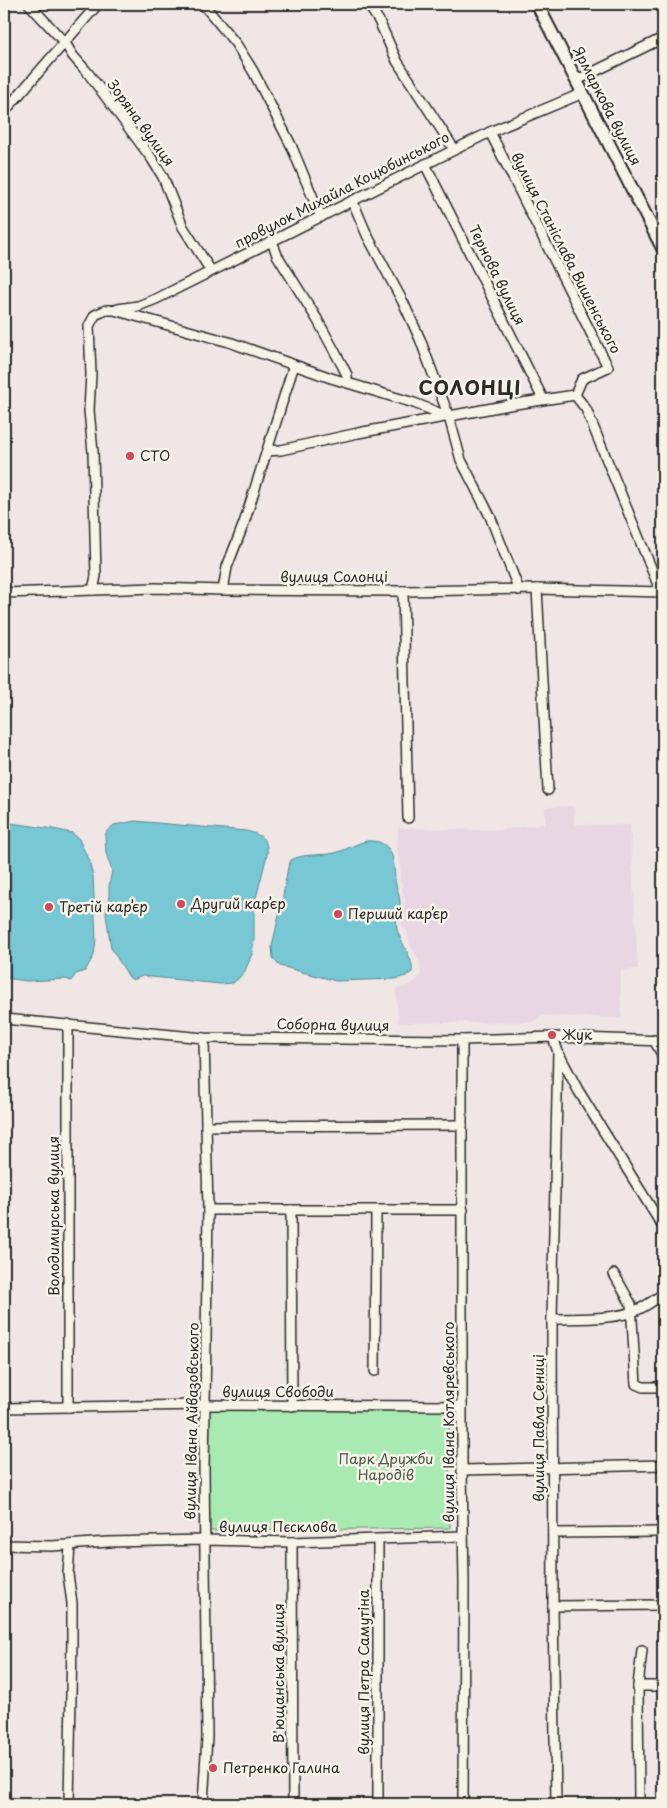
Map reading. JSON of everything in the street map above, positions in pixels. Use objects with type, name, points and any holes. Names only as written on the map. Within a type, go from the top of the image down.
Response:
[{"type":"main road","name":"Ярмаркова вулиця","points":[[538,4],[663,249]]},
{"type":"street","name":"Зоряна вулиця","points":[[30,4],[88,72],[155,164],[163,177],[183,227],[211,271]]},
{"type":"street","points":[[4,112],[98,4]]},
{"type":"street","points":[[203,4],[236,44],[253,71],[291,146],[321,218]]},
{"type":"street","points":[[368,4],[380,21],[397,61],[454,149]]},
{"type":"street","points":[[577,80],[663,38]]},
{"type":"street","name":"провулок Михайла Коцюбинського","points":[[93,590],[96,580],[96,566],[93,452],[89,410],[91,374],[89,326],[95,315],[106,310],[138,306],[156,299],[321,218],[454,149],[584,93]]},
{"type":"street","name":"вулиця Станіслава Вишенського","points":[[490,132],[608,367],[582,379],[575,395]]},
{"type":"street","name":"Тернова вулиця","points":[[425,164],[543,399]]},
{"type":"street","points":[[352,202],[420,338],[449,417],[460,460],[490,516],[519,590]]},
{"type":"street","points":[[272,241],[277,255],[317,319],[342,365],[347,375],[347,382]]},
{"type":"street","points":[[114,310],[195,333],[433,409],[449,417]]},
{"type":"street","points":[[224,590],[227,567],[238,540],[294,365]]},
{"type":"street","points":[[267,451],[281,450],[358,433],[543,399],[575,395],[586,409],[662,592]]},
{"type":"street","name":"вулиця Солонці","points":[[4,593],[170,588],[403,591],[537,589],[662,592]]},
{"type":"street","points":[[537,589],[548,790]]},
{"type":"street","points":[[403,591],[408,818]]},
{"type":"street","name":"Соборна вулиця","points":[[4,1020],[68,1024],[204,1038],[462,1040],[553,1036],[658,1040]]},
{"type":"street","name":"Володимирська вулиця","points":[[68,1024],[68,1407]]},
{"type":"street","points":[[553,1036],[558,1052],[578,1090],[663,1227]]},
{"type":"street","name":"вулиця Івана Айвазовського","points":[[203,1804],[207,1737],[204,1491],[208,1210],[204,1038]]},
{"type":"street","name":"вулиця Івана Котляревського","points":[[462,1040],[463,1804]]},
{"type":"street","points":[[658,1040],[663,1056]]},
{"type":"street","name":"вулиця Павла Сениці","points":[[556,1804],[552,1319],[558,1052]]},
{"type":"street","points":[[206,1126],[462,1125]]},
{"type":"street","points":[[208,1210],[463,1210]]},
{"type":"street","points":[[291,1210],[292,1406]]},
{"type":"street","points":[[375,1371],[376,1211]]},
{"type":"street","points":[[614,1274],[629,1300],[632,1312],[636,1384],[643,1387],[663,1387]]},
{"type":"street","points":[[552,1319],[598,1318],[632,1312],[644,1307],[663,1294]]},
{"type":"street","name":"вулиця Свободи","points":[[4,1408],[206,1405],[462,1406]]},
{"type":"street","points":[[462,1470],[553,1466],[663,1465]]},
{"type":"street","points":[[553,1533],[663,1532]]},
{"type":"street","name":"вулиця Пєсклова","points":[[4,1545],[70,1546],[102,1542],[205,1540],[292,1542],[463,1536]]},
{"type":"street","name":"вулиця Петра Самутіна","points":[[378,1540],[378,1804]]},
{"type":"street","name":"В'ющанська вулиця","points":[[292,1542],[293,1804]]},
{"type":"street","points":[[69,1804],[72,1640],[72,1603],[68,1574],[70,1546]]},
{"type":"street","points":[[553,1606],[663,1605]]},
{"type":"street","points":[[639,1804],[638,1686],[642,1650]]},
{"type":"street","points":[[638,1686],[663,1686]]},
{"type":"shaded area","points":[[574,806],[574,824],[630,825],[638,969],[621,970],[621,1018],[542,1016],[533,1022],[398,1023],[396,989],[411,984],[421,974],[419,960],[410,946],[407,931],[402,928],[400,916],[405,901],[402,884],[399,880],[401,873],[397,849],[398,828],[497,830],[545,824],[545,807]]},
{"type":"green space","name":"Парк Дружби Народів","points":[[449,1405],[450,1528],[207,1531],[207,1407]]},
{"type":"water","name":"Другий кар’єр","points":[[135,821],[246,831],[259,836],[265,841],[267,855],[254,906],[252,954],[245,971],[233,983],[220,984],[142,976],[133,980],[129,977],[111,948],[106,914],[112,871],[106,853],[105,835],[114,825]]},
{"type":"water","name":"Третій кар’єр","points":[[11,823],[72,833],[79,839],[89,861],[93,876],[96,939],[94,955],[85,971],[76,974],[71,981],[66,979],[27,981],[4,978],[4,824]]},
{"type":"water","name":"Перший кар’єр","points":[[366,841],[382,843],[387,847],[393,858],[400,900],[396,922],[397,929],[411,962],[412,972],[395,979],[336,981],[280,966],[273,958],[272,946],[291,860],[301,856],[335,853]]},
{"type":"place","name":"СТО","points":[[130,456]]},
{"type":"place","name":"Другий кар’єр","points":[[181,904]]},
{"type":"place","name":"Третій кар’єр","points":[[49,907]]},
{"type":"place","name":"Перший кар’єр","points":[[338,914]]},
{"type":"place","name":"Жук","points":[[552,1035]]},
{"type":"place","name":"Петренко Галина","points":[[213,1768]]},
{"type":"district","name":"СОЛОНЦІ","points":[[470,388]]}]
